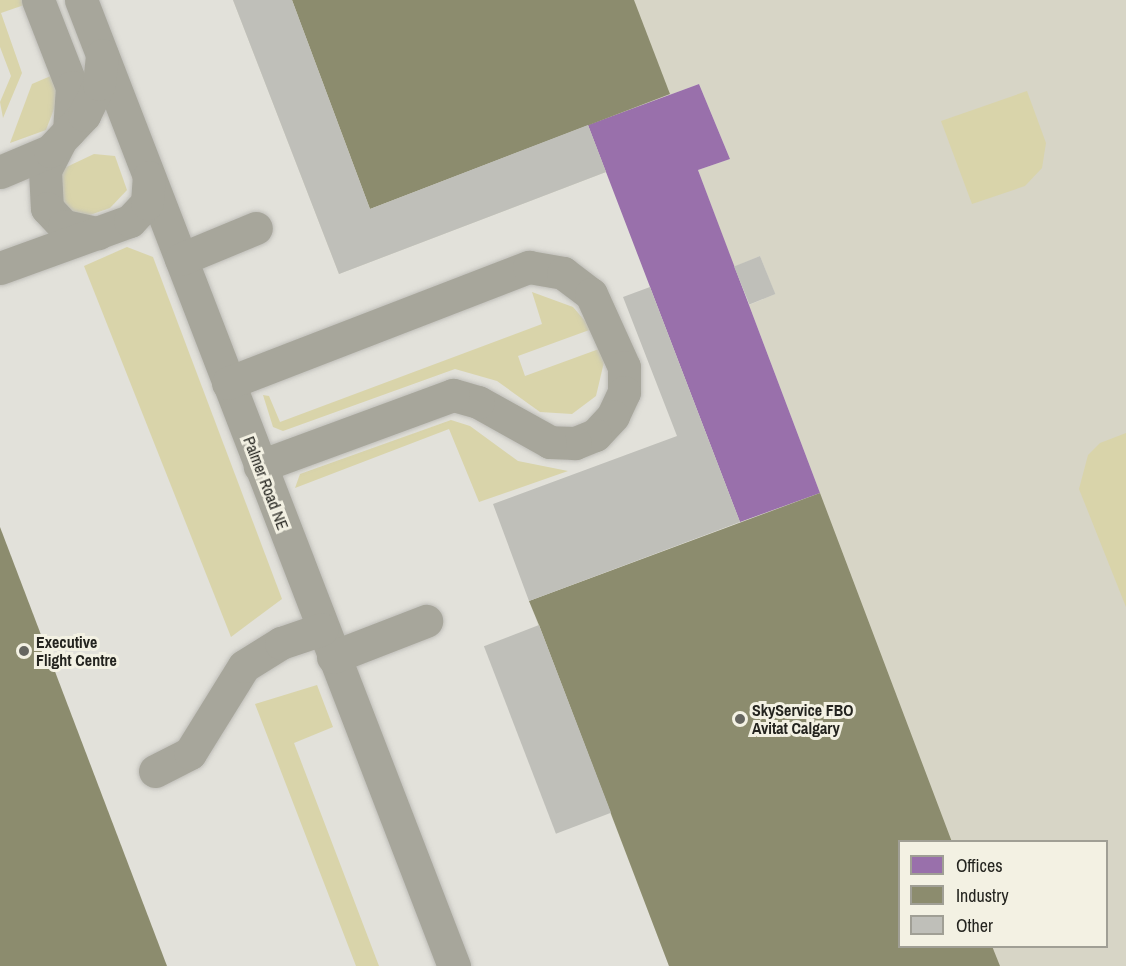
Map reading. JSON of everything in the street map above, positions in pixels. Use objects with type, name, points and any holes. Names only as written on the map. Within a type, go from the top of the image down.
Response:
[{"type":"street","points":[[38,0],[72,87],[64,136],[45,171],[47,208],[64,226],[98,232]]},
{"type":"street","name":"Palmer Road NE","points":[[81,0],[327,643],[454,966]]},
{"type":"street","points":[[0,172],[41,157],[64,136],[93,100],[102,55]]},
{"type":"street","points":[[0,268],[140,214],[149,177]]},
{"type":"street","points":[[181,259],[256,228]]},
{"type":"street","points":[[228,383],[529,267],[563,273],[591,294],[624,367],[624,392],[613,416],[595,435],[575,443],[535,436],[478,402],[453,395],[260,466]]},
{"type":"street","points":[[155,771],[190,753],[244,666],[281,643],[327,643],[426,621]]},
{"type":"shaded area","points":[[0,0],[22,0],[24,5],[1,13],[22,73],[3,118],[0,102],[11,76],[0,47]]},
{"type":"shaded area","points":[[233,0],[1126,0],[1126,966],[669,966],[529,601],[820,493],[749,305],[775,294],[760,256],[734,267],[698,170],[730,159],[699,84],[588,125],[606,172],[339,274]]},
{"type":"shaded area","points":[[53,75],[60,93],[46,130],[10,143],[32,84]]},
{"type":"shaded area","points":[[1027,91],[1046,143],[1042,168],[1025,186],[972,204],[941,121]]},
{"type":"shaded area","points":[[94,154],[115,156],[127,190],[110,208],[84,217],[63,207],[58,171]]},
{"type":"shaded area","points":[[127,247],[153,257],[282,599],[231,637],[84,266]]},
{"type":"shaded area","points":[[532,292],[573,307],[592,329],[518,356],[525,376],[599,349],[604,362],[596,396],[572,414],[540,412],[497,381],[455,369],[283,431],[273,427],[263,395],[269,396],[280,422],[542,324]]},
{"type":"shaded area","points":[[451,420],[470,426],[518,461],[568,471],[479,502],[449,429],[295,488],[300,474]]},
{"type":"shaded area","points":[[1126,433],[1126,607],[1079,489],[1088,455],[1100,443]]},
{"type":"shaded area","points":[[317,685],[333,727],[294,743],[379,966],[356,966],[255,704]]},
{"type":"building: Offices","points":[[699,84],[730,159],[698,170],[820,493],[740,522],[588,125]]},
{"type":"building: Industry","points":[[292,0],[634,0],[670,94],[370,209]]},
{"type":"building: Industry","name":"SkyService FBO Avitat Calgary","points":[[820,493],[951,840],[898,840],[898,948],[993,948],[1000,966],[669,966],[529,601]]},
{"type":"building: Industry","name":"Executive Flight Centre","points":[[0,527],[167,966],[0,966]]},
{"type":"building: Other","points":[[233,0],[292,0],[370,209],[588,125],[606,172],[339,274]]},
{"type":"building: Other","points":[[760,256],[775,294],[749,305],[734,266]]},
{"type":"building: Other","points":[[650,287],[740,522],[529,601],[493,504],[677,436],[623,297]]},
{"type":"building: Other","points":[[539,625],[611,813],[556,834],[484,646]]},
{"type":"place","name":"Executive Flight Centre","points":[[24,651]]},
{"type":"place","name":"SkyService FBO Avitat Calgary","points":[[740,719]]}]
